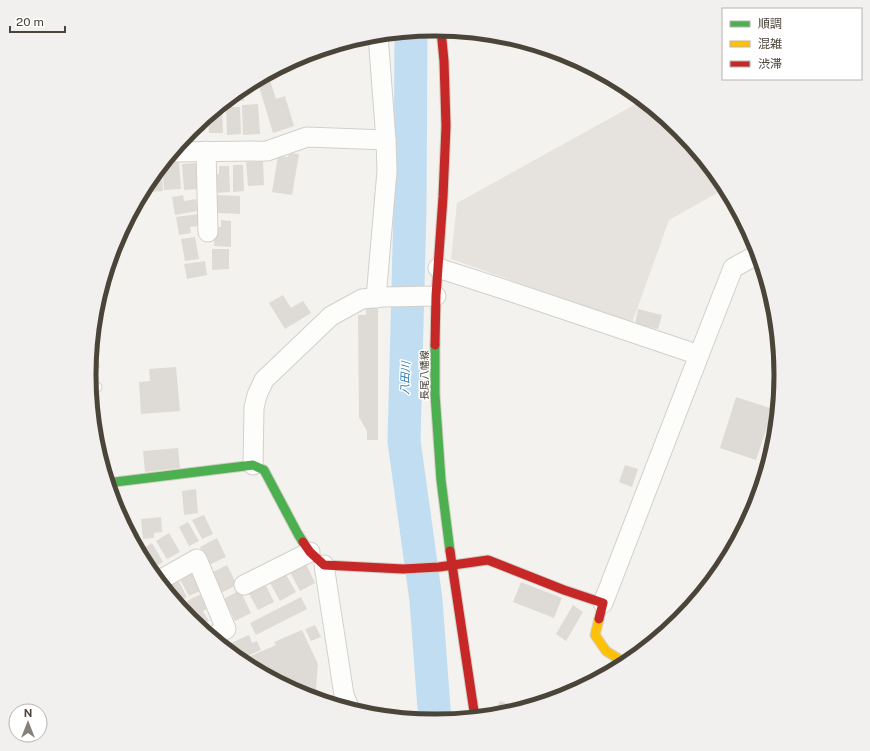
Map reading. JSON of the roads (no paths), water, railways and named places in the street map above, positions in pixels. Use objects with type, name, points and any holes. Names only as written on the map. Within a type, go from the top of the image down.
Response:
[{"type":"main road","name":"長尾八幡線","points":[[442,36],[446,126],[443,197],[438,268],[428,296],[441,480],[452,566],[474,712]]},
{"type":"main road","points":[[113,482],[253,465],[264,470],[298,534],[310,552],[324,565],[403,569],[452,566],[488,560],[564,590],[603,603],[595,634],[606,652],[620,660]]},
{"type":"street","points":[[378,41],[387,171],[379,297]]},
{"type":"street","points":[[183,149],[206,151],[267,151],[307,137],[386,140]]},
{"type":"street","points":[[206,151],[208,232]]},
{"type":"street","points":[[603,603],[733,268],[753,257]]},
{"type":"street","points":[[438,268],[699,355]]},
{"type":"street","points":[[253,465],[254,408],[257,395],[264,380],[331,316],[362,299],[379,297],[428,296]]},
{"type":"street","points":[[244,585],[310,552]]},
{"type":"street","points":[[163,578],[197,560],[226,629],[216,635]]},
{"type":"street","points":[[324,565],[344,695],[347,703]]},
{"type":"waterway","name":"八田川","points":[[411,37],[410,209],[404,441],[426,600],[434,715]]}]
